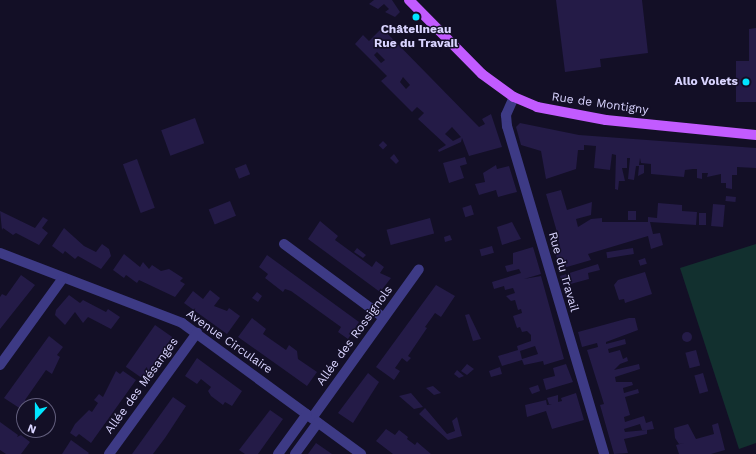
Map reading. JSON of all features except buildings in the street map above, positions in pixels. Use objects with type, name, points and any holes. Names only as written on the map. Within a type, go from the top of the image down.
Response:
[{"type":"main road","name":"Rue de Montigny","points":[[408,0],[482,74],[514,97],[537,107],[570,115],[756,134]]},
{"type":"street","name":"Rue du Travail","points":[[514,97],[506,115],[507,126],[604,454]]},
{"type":"street","points":[[284,244],[384,318]]},
{"type":"street","name":"Avenue Circulaire","points":[[0,252],[62,278],[182,323],[361,454]]},
{"type":"street","name":"Allée des Rossignols","points":[[295,454],[313,418],[419,269]]},
{"type":"street","points":[[0,365],[62,278]]},
{"type":"street","name":"Allée des Mésanges","points":[[109,454],[196,333]]},
{"type":"street","name":"Allée des Rossignols","points":[[278,454],[313,418]]},
{"type":"green space","points":[[756,244],[756,443],[739,449],[680,268]]},
{"type":"place","name":"Châtelineau Rue du Travail","points":[[416,17]]},
{"type":"place","name":"Allo Volets","points":[[746,82]]}]
